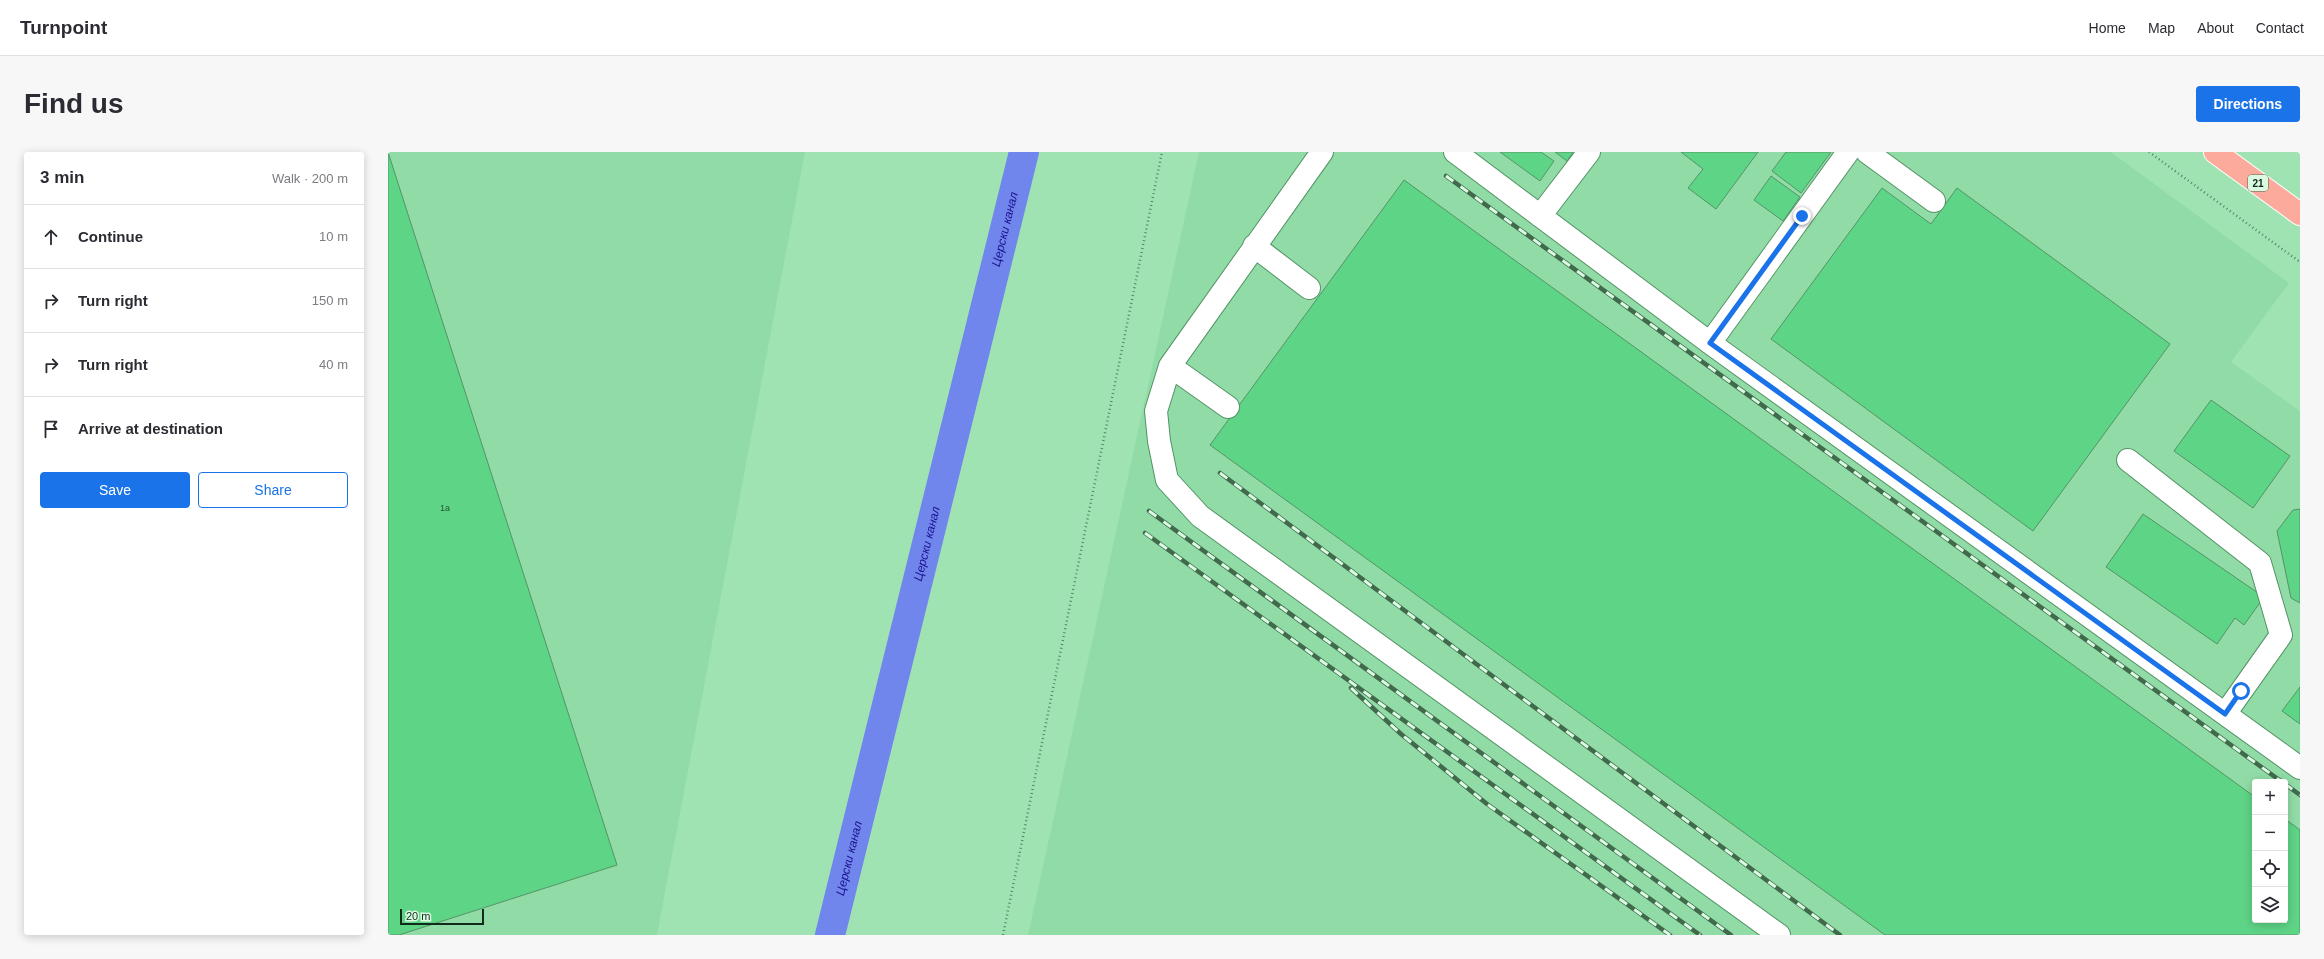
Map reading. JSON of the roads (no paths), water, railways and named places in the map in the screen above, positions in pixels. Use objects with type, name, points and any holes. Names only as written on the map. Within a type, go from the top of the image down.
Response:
[{"type":"main road","name":"21","points":[[2215,152],[2300,214]]},
{"type":"lane","points":[[1322,152],[1170,366],[1156,411],[1159,442],[1167,480],[1200,516],[1779,935]]},
{"type":"lane","points":[[1456,152],[1710,343],[2300,768]]},
{"type":"lane","points":[[1540,216],[1589,152]]},
{"type":"lane","points":[[1710,343],[1848,152]]},
{"type":"lane","points":[[1867,152],[1934,201]]},
{"type":"lane","points":[[1254,246],[1309,288]]},
{"type":"lane","points":[[1170,366],[1228,407]]},
{"type":"lane","points":[[2128,460],[2260,563],[2282,635],[2225,714]]},
{"type":"waterway","name":"Церски канал","points":[[830,935],[1024,152]]},
{"type":"railway","points":[[1446,176],[2278,779]]},
{"type":"railway","points":[[1220,473],[1840,935]]},
{"type":"railway","points":[[1149,511],[1731,935]]},
{"type":"railway","points":[[1145,533],[1700,935]]},
{"type":"railway","points":[[1351,688],[1401,734],[1487,804],[1670,935]]},
{"type":"railway","points":[[2288,786],[2300,795]]}]
